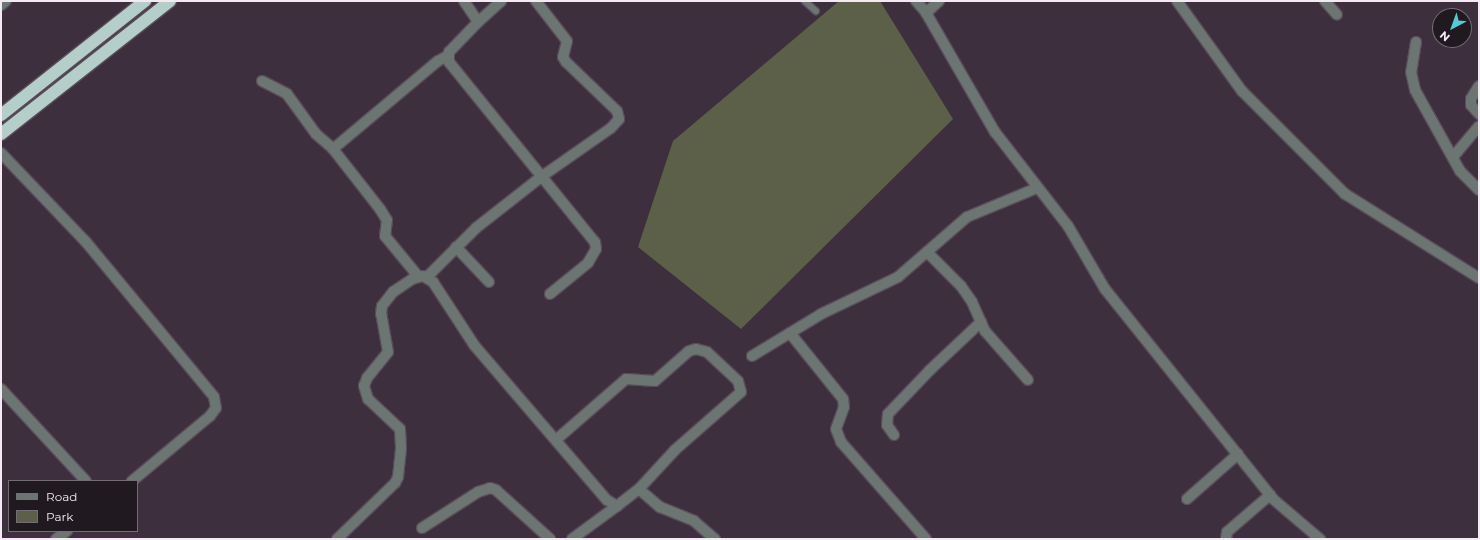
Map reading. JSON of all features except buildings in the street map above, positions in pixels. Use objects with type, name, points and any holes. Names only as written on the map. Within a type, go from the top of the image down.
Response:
[{"type":"highway","points":[[1,115],[145,1]]},
{"type":"highway","points":[[1,134],[170,1]]},
{"type":"street","points":[[1,5],[6,1]]},
{"type":"street","points":[[464,1],[478,22]]},
{"type":"street","points":[[333,149],[438,61],[447,56],[478,22],[501,1]]},
{"type":"street","points":[[337,539],[395,483],[398,477],[401,448],[400,429],[368,398],[364,386],[367,378],[388,352],[380,314],[382,306],[393,292],[422,277],[541,177],[617,123],[619,115],[566,62],[563,57],[567,41],[536,1]]},
{"type":"street","points":[[916,1],[926,13],[995,132],[1068,226],[1106,289],[1270,495],[1320,539]]},
{"type":"street","points":[[926,13],[939,1]]},
{"type":"street","points":[[1177,1],[1242,91],[1345,194],[1479,278]]},
{"type":"street","points":[[1325,1],[1337,15]]},
{"type":"street","points":[[1416,42],[1411,64],[1412,79],[1464,176],[1479,190]]},
{"type":"street","points":[[447,56],[453,70],[590,234],[596,249],[588,263],[550,294]]},
{"type":"street","points":[[262,80],[287,94],[316,134],[333,149],[387,220],[384,230],[390,244],[451,307],[463,330],[474,345],[557,439],[607,500],[617,506]]},
{"type":"street","points":[[1479,86],[1471,102],[1471,105],[1479,114]]},
{"type":"street","points":[[1453,157],[1479,126]]},
{"type":"street","points":[[1,153],[86,242],[214,396],[216,408],[210,416],[133,480]]},
{"type":"street","points":[[752,356],[821,314],[898,277],[967,217],[1037,188]]},
{"type":"street","points":[[456,247],[489,282]]},
{"type":"street","points":[[927,252],[961,286],[985,331],[1028,380]]},
{"type":"street","points":[[894,435],[887,425],[888,414],[930,370],[981,322]]},
{"type":"street","points":[[790,333],[843,400],[844,407],[836,429],[840,442],[926,539]]},
{"type":"street","points":[[557,439],[626,378],[655,382],[689,351],[696,349],[707,352],[738,381],[741,392],[675,450],[639,490],[572,539]]},
{"type":"street","points":[[1,389],[85,480]]},
{"type":"street","points":[[1187,499],[1238,454]]},
{"type":"street","points":[[422,528],[478,492],[490,488],[496,490],[550,539]]},
{"type":"street","points":[[639,490],[660,507],[694,522],[715,539]]},
{"type":"street","points":[[1226,539],[1227,532],[1270,495]]},
{"type":"street","points":[[56,539],[66,532]]},
{"type":"lane","points":[[805,1],[816,10]]},
{"type":"green space","points":[[839,1],[880,1],[953,119],[741,329],[638,247],[673,141]]}]
